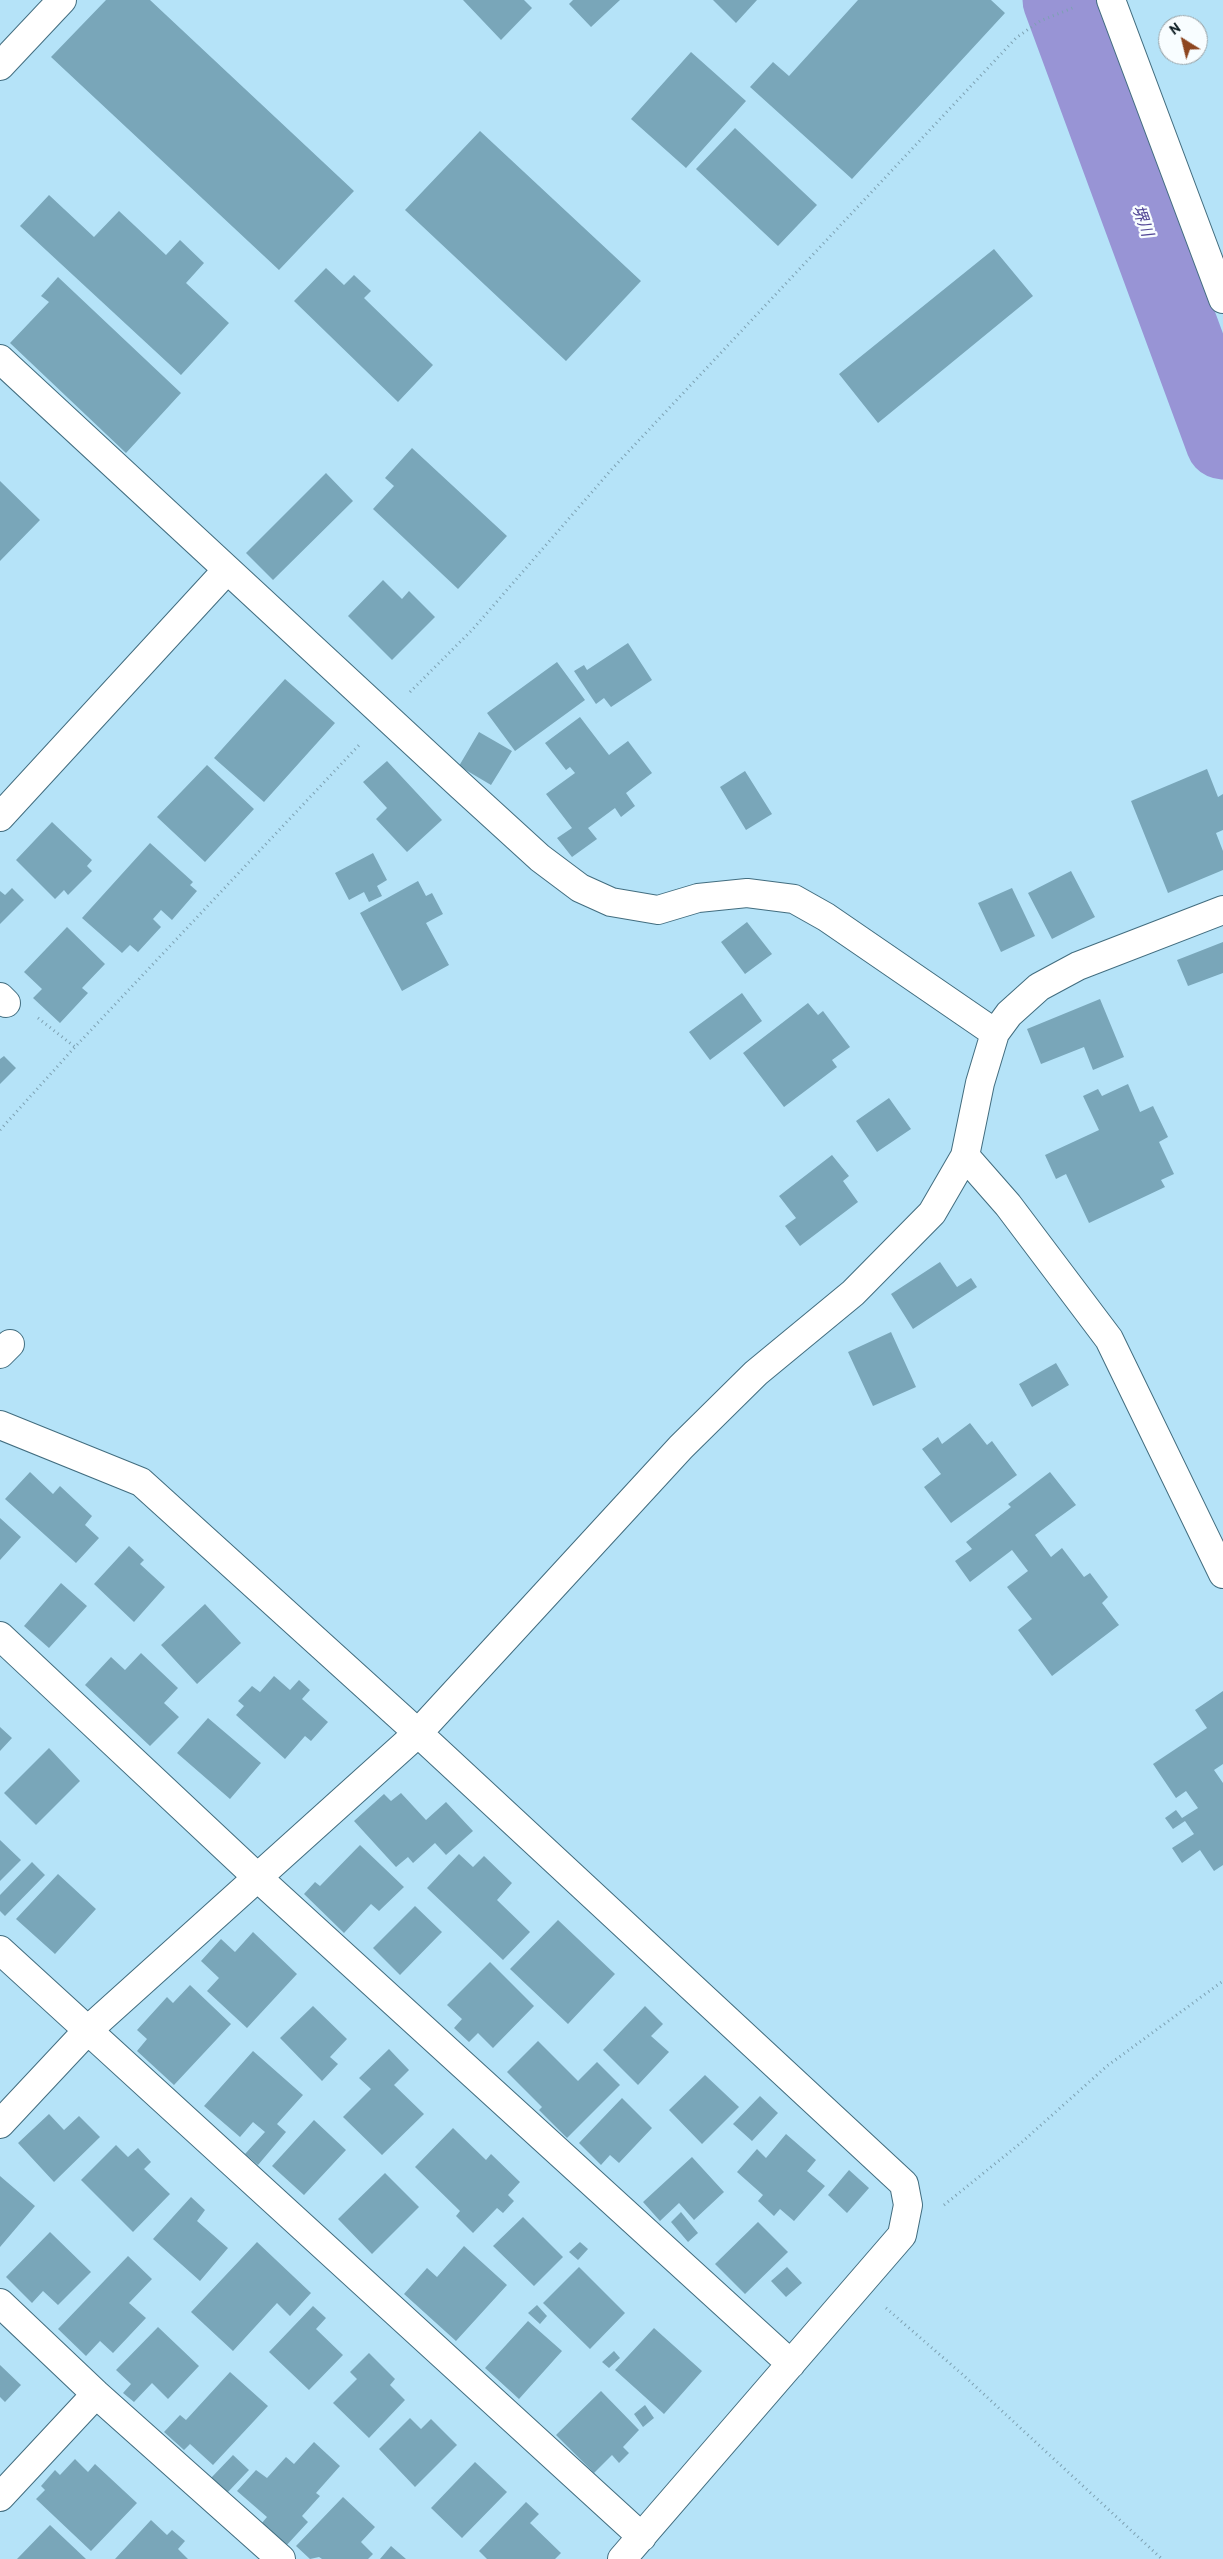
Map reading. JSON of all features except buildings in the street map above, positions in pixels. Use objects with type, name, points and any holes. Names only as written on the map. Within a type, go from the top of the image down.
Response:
[{"type":"main road","points":[[2,61],[62,0]]},
{"type":"main road","points":[[1111,0],[1223,299]]},
{"type":"main road","points":[[0,359],[540,858],[580,888],[610,902],[658,910],[698,898],[746,893],[794,899],[826,917],[995,1033]]},
{"type":"main road","points":[[0,817],[227,570]]},
{"type":"main road","points":[[0,2124],[87,2031],[418,1733],[681,1447],[756,1373],[852,1293],[932,1213],[966,1156],[980,1082],[995,1033],[1009,1014],[1039,987],[1078,966],[1223,910]]},
{"type":"main road","points":[[966,1156],[1008,1205],[1109,1339],[1223,1574]]},
{"type":"main road","points":[[0,1425],[141,1482],[418,1733],[904,2184],[908,2204],[902,2235],[622,2559]]},
{"type":"main road","points":[[0,1636],[257,1877],[791,2364]]},
{"type":"main road","points":[[0,1950],[642,2537]]},
{"type":"main road","points":[[0,2303],[96,2394],[281,2559]]},
{"type":"main road","points":[[0,2497],[96,2394]]},
{"type":"path","points":[[0,1130],[75,1047],[386,716],[472,629],[612,469],[782,285],[1016,38],[1040,21],[1078,6]]},
{"type":"path","points":[[3,1000],[32,1014],[75,1047]]},
{"type":"path","points":[[902,2235],[950,2201],[1022,2142],[1107,2066],[1223,1981]]},
{"type":"path","points":[[859,2285],[962,2374],[1162,2559]]},
{"type":"waterway","name":"堺川","points":[[1060,0],[1223,442]]}]
